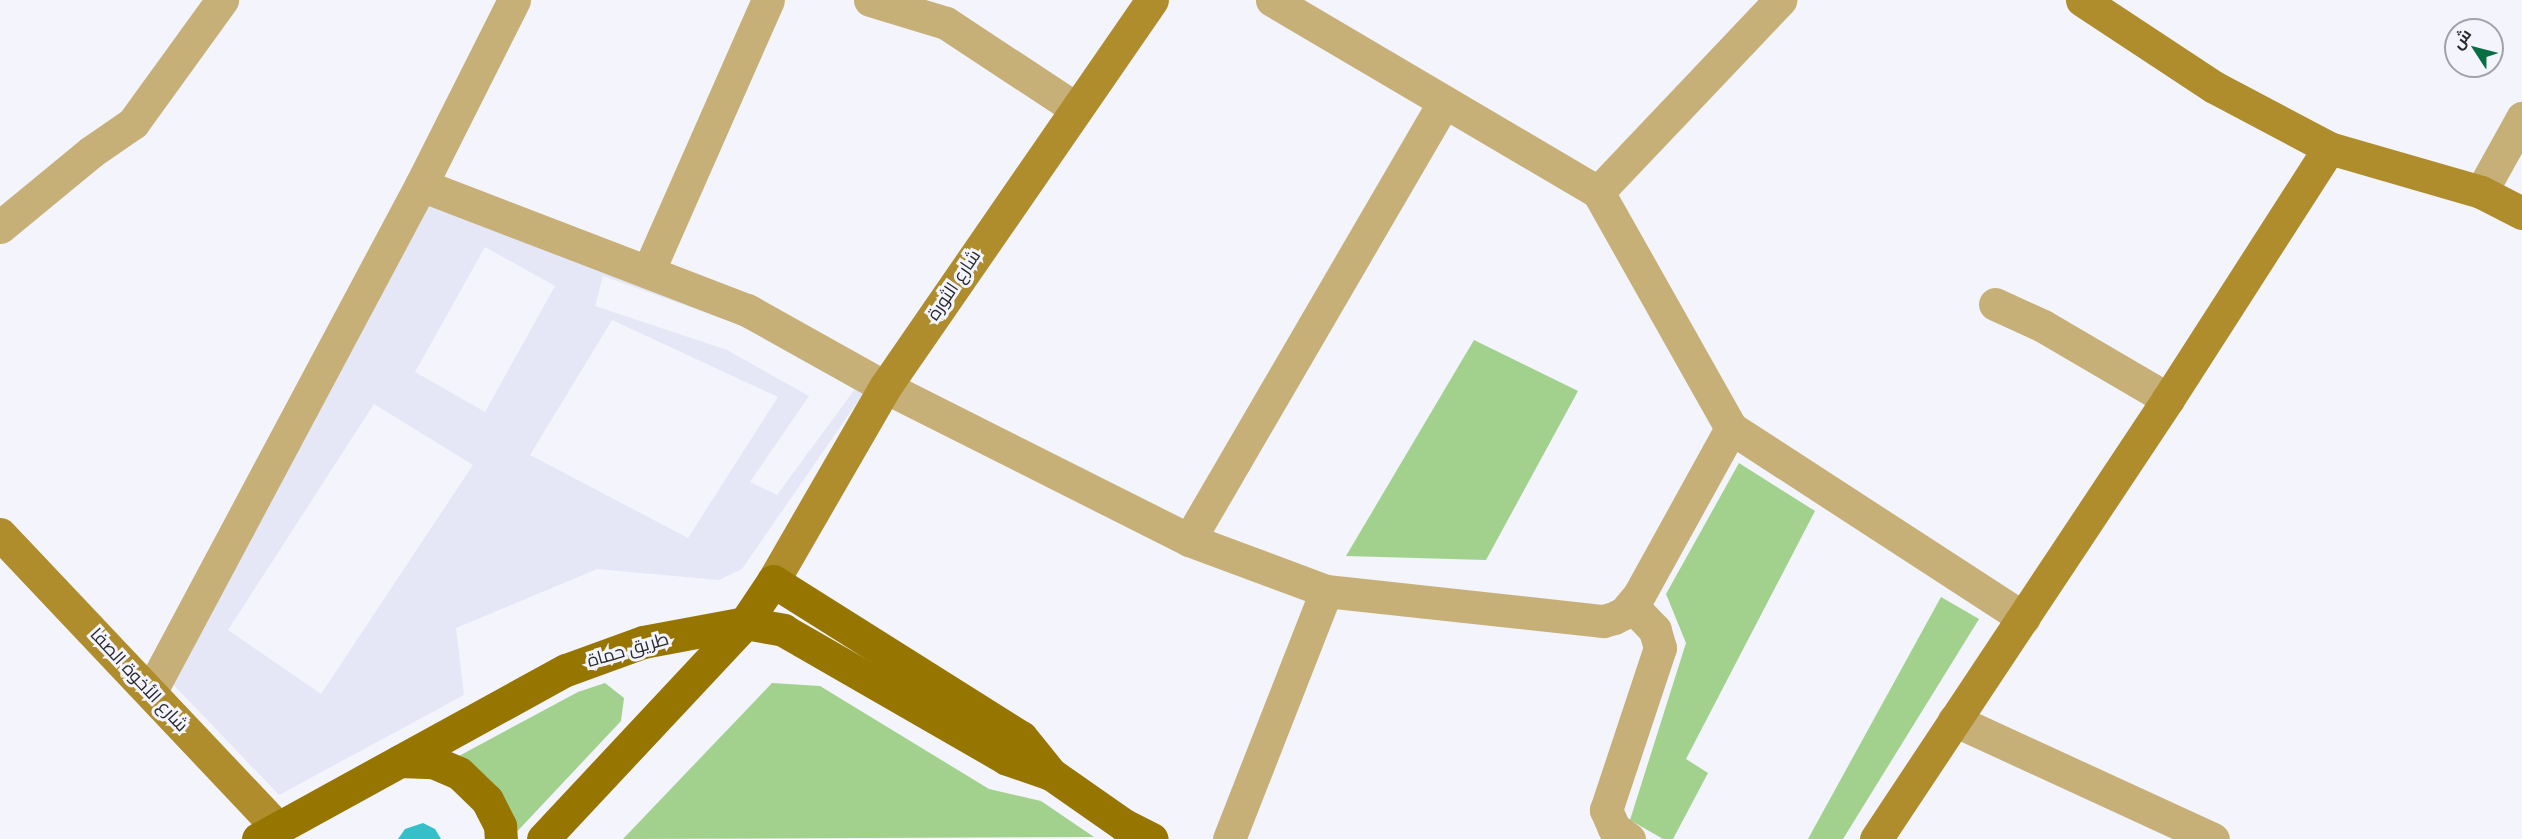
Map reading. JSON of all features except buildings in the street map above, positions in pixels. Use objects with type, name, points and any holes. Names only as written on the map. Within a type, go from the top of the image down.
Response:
[{"type":"main road","points":[[543,839],[745,623],[773,581],[1021,737],[1051,774],[1130,834]]},
{"type":"main road","points":[[745,623],[783,630],[1007,759],[1051,774]]},
{"type":"main road","name":"طريق حماة","points":[[268,833],[566,670],[604,654],[745,623]]},
{"type":"main road","points":[[400,761],[433,762],[459,773],[487,800],[500,826],[501,839]]},
{"type":"street","points":[[0,227],[91,152],[133,123],[222,0]]},
{"type":"street","points":[[151,692],[421,185],[514,0]]},
{"type":"street","points":[[648,272],[768,0]]},
{"type":"street","name":"شارع الثورة","points":[[773,581],[885,387],[1075,108],[1152,0]]},
{"type":"street","points":[[1272,0],[1598,192],[1731,428],[2024,618]]},
{"type":"street","points":[[1598,192],[1780,0]]},
{"type":"street","points":[[2082,0],[2214,87],[2329,148],[2481,192],[2522,213]]},
{"type":"street","points":[[884,1],[946,23],[1075,108]]},
{"type":"street","points":[[1189,540],[1444,102]]},
{"type":"street","points":[[2481,192],[2522,118]]},
{"type":"street","points":[[1876,839],[2168,399],[2329,148]]},
{"type":"street","points":[[421,185],[747,310],[885,387],[1189,540],[1326,591],[1603,621],[1632,606],[1731,428]]},
{"type":"street","points":[[1995,304],[2043,326],[2168,399]]},
{"type":"street","name":"شارع الأخوة الصفا","points":[[0,534],[151,692],[268,833]]},
{"type":"street","points":[[1229,839],[1326,591]]},
{"type":"street","points":[[1629,839],[1614,828],[1606,810],[1660,648],[1655,630],[1632,606]]},
{"type":"street","points":[[1954,720],[2213,839]]},
{"type":"shaded area","points":[[430,201],[708,303],[867,388],[742,569],[719,580],[597,569],[456,628],[464,695],[279,795],[170,681]],"holes":[[[485,247],[555,286],[485,412],[415,372]],[[603,276],[737,324],[855,389],[777,495],[750,482],[809,396],[727,350],[595,306]],[[612,320],[778,397],[688,538],[530,455]],[[374,404],[473,465],[321,694],[228,630]]]},
{"type":"green space","points":[[1474,340],[1578,391],[1486,560],[1346,556]]},
{"type":"green space","points":[[1739,463],[1815,511],[1686,759],[1708,773],[1673,839],[1663,839],[1630,820],[1686,643],[1666,594]]},
{"type":"green space","points":[[1941,597],[1979,619],[1843,839],[1808,839]]},
{"type":"green space","points":[[605,683],[624,698],[621,721],[511,838],[457,757],[578,692]]},
{"type":"green space","points":[[772,683],[820,686],[989,789],[1041,801],[1094,837],[623,839]]},
{"type":"water","points":[[423,823],[435,829],[441,839],[398,839],[405,829]]}]
